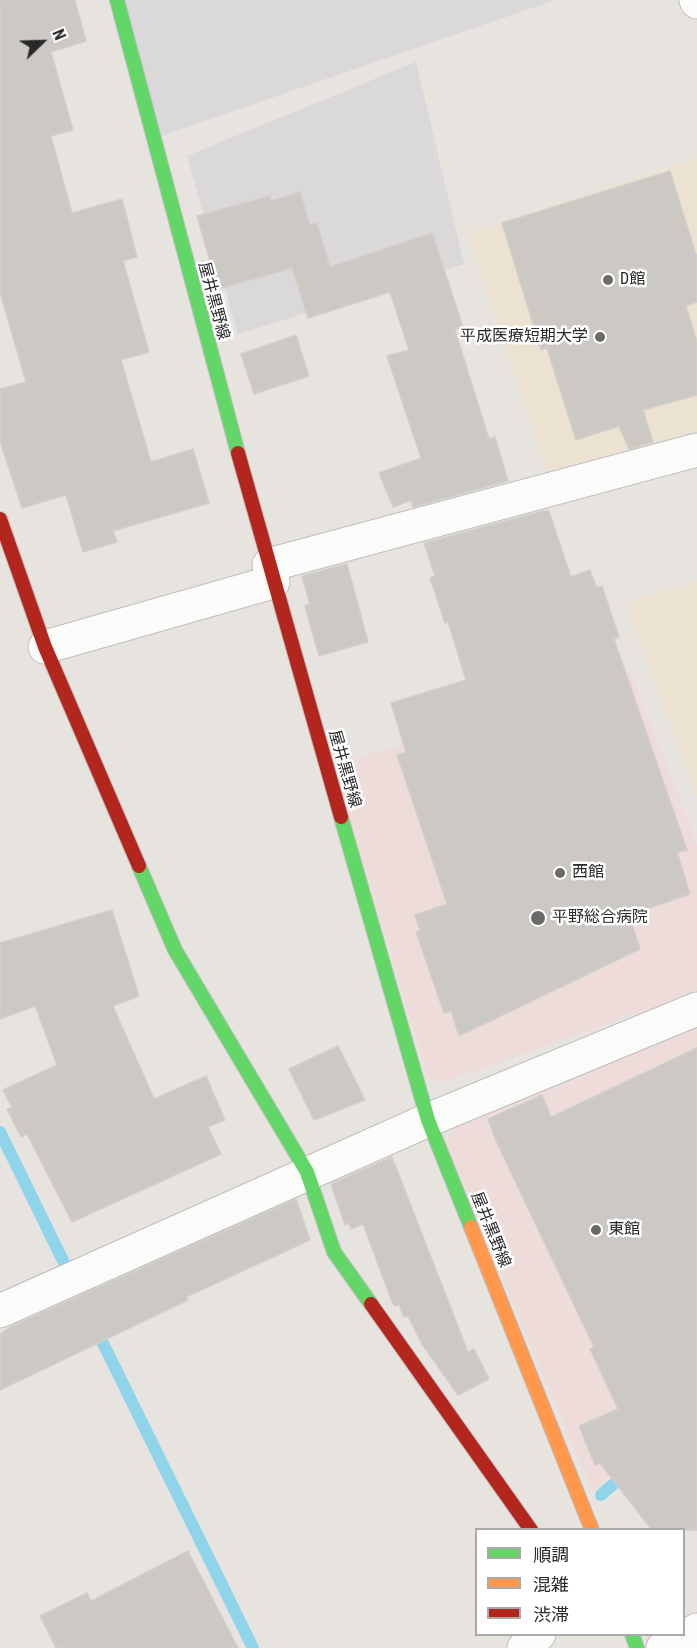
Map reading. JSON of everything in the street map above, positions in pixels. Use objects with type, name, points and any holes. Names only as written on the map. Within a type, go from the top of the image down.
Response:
[{"type":"main road","name":"屋井黒野線","points":[[117,0],[271,574],[428,1120],[591,1528]]},
{"type":"main road","points":[[0,519],[45,647],[175,950],[307,1172],[334,1252],[530,1528]]},
{"type":"street","points":[[45,647],[271,574],[697,450]]},
{"type":"street","points":[[0,1311],[307,1172],[697,1009]]},
{"type":"street","points":[[663,1648],[697,1630]]},
{"type":"street","points":[[524,1648],[538,1636]]},
{"type":"shaded area","points":[[124,0],[555,0],[161,136]]},
{"type":"shaded area","points":[[416,62],[464,264],[238,334],[187,156]]},
{"type":"shaded area","name":"平成医療短期大学","points":[[697,158],[697,441],[550,478],[467,233]]},
{"type":"shaded area","points":[[697,580],[697,797],[626,603]]},
{"type":"shaded area","name":"平野総合病院","points":[[630,671],[697,845],[697,992],[444,1082],[429,1080],[334,766]]},
{"type":"shaded area","points":[[697,1019],[697,1403],[593,1492],[446,1145],[455,1121]]},
{"type":"building","points":[[0,0],[75,0],[86,41],[51,52],[73,130],[51,136],[72,213],[122,199],[137,257],[123,261],[149,352],[121,360],[151,462],[193,449],[209,503],[113,531],[117,542],[83,552],[66,495],[22,508],[0,441],[0,389],[26,382],[0,292]]},
{"type":"building","name":"平成医療短期大学","points":[[670,171],[697,258],[697,302],[686,306],[697,342],[697,395],[643,410],[653,442],[629,449],[619,426],[576,440],[547,348],[541,350],[502,223]]},
{"type":"building","points":[[300,192],[310,225],[317,223],[330,267],[432,233],[463,327],[455,330],[489,439],[495,437],[508,481],[413,507],[411,500],[393,507],[379,473],[421,458],[387,356],[409,350],[390,292],[308,318],[292,268],[218,289],[197,216],[270,196],[271,201]]},
{"type":"building","points":[[296,335],[309,376],[254,394],[241,354]]},
{"type":"building","name":"平野総合病院","points":[[549,511],[571,577],[590,570],[596,587],[602,586],[619,637],[614,639],[687,850],[677,852],[690,894],[629,915],[640,949],[459,1036],[451,1011],[444,1013],[416,932],[420,931],[415,915],[447,904],[397,755],[406,752],[391,703],[466,680],[448,622],[445,623],[430,578],[435,576],[424,543]]},
{"type":"building","points":[[347,564],[368,642],[319,656],[305,606],[310,604],[302,576]]},
{"type":"building","points":[[112,910],[139,996],[113,1006],[154,1099],[206,1076],[225,1120],[208,1127],[221,1154],[72,1222],[27,1134],[21,1137],[7,1109],[12,1107],[3,1090],[57,1065],[35,1006],[0,1019],[0,943]]},
{"type":"building","points":[[338,1046],[365,1100],[314,1120],[289,1069]]},
{"type":"building","name":"東館","points":[[697,1048],[697,1530],[650,1528],[600,1463],[595,1465],[579,1426],[618,1409],[590,1349],[594,1347],[497,1143],[488,1119],[542,1095],[551,1117]]},
{"type":"building","points":[[392,1157],[468,1352],[474,1349],[489,1379],[458,1395],[422,1344],[408,1316],[404,1317],[399,1305],[395,1306],[392,1302],[363,1224],[351,1229],[349,1223],[345,1225],[331,1184]]},
{"type":"building","points":[[296,1199],[310,1240],[186,1297],[188,1300],[0,1390],[0,1334],[12,1326]]},
{"type":"building","points":[[188,1551],[238,1648],[56,1648],[40,1616],[87,1593],[91,1601]]},
{"type":"waterway","points":[[0,1132],[72,1279]]},
{"type":"waterway","points":[[95,1327],[253,1648]]},
{"type":"waterway","points":[[601,1495],[626,1473]]},
{"type":"traffic: fast","points":[[117,0],[238,453]]},
{"type":"traffic: fast","points":[[341,817],[428,1120],[471,1227]]},
{"type":"traffic: fast","points":[[139,866],[175,950],[307,1172],[334,1252],[371,1304]]},
{"type":"traffic: fast","points":[[633,1636],[637,1648]]},
{"type":"traffic: slow","points":[[471,1227],[591,1528]]},
{"type":"traffic: jam","points":[[238,453],[341,817]]},
{"type":"traffic: jam","points":[[0,519],[45,647],[139,866]]},
{"type":"traffic: jam","points":[[371,1304],[530,1528]]},
{"type":"place","name":"D館","points":[[608,280]]},
{"type":"place","name":"平成医療短期大学","points":[[600,337]]},
{"type":"place","name":"西館","points":[[560,873]]},
{"type":"place","name":"平野総合病院","points":[[538,918]]},
{"type":"place","name":"東館","points":[[596,1230]]}]
